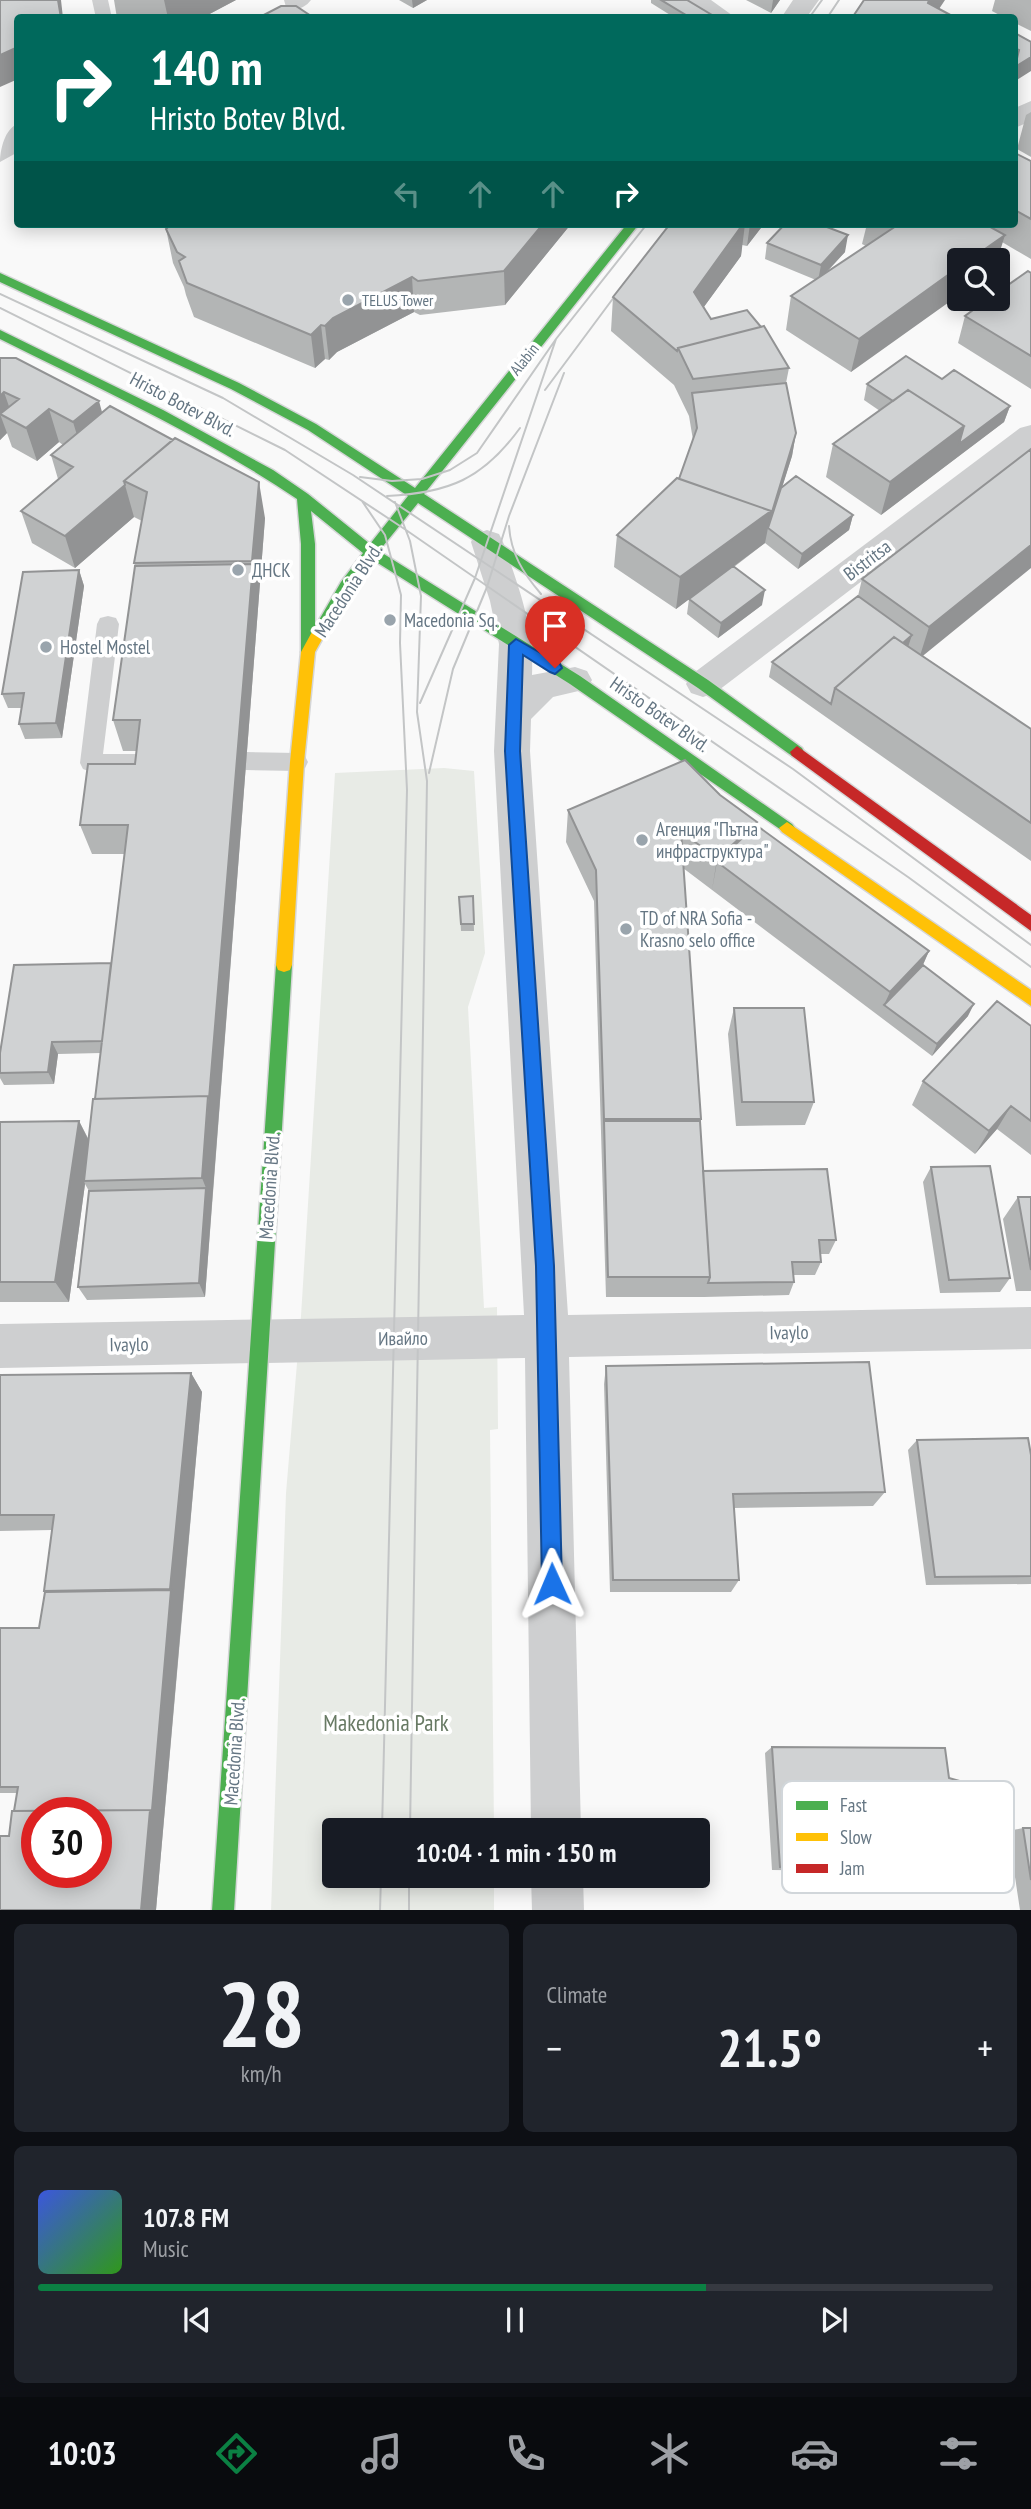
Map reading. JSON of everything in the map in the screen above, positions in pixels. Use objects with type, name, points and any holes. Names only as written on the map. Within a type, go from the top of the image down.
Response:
[{"type":"main road","name":"Alabin","points":[[417,496],[630,228]]},
{"type":"main road","name":"Hristo Botev Blvd.","points":[[0,277],[235,386],[312,427],[703,684],[1031,924]]},
{"type":"main road","name":"Hristo Botev Blvd.","points":[[0,334],[159,413],[268,473],[303,497],[371,552],[575,680],[1031,999]]},
{"type":"main road","name":"Macedonia Blvd.","points":[[223,1910],[297,762],[308,652],[346,586],[417,496]]},
{"type":"main road","points":[[303,497],[307,544],[308,652]]},
{"type":"street","points":[[693,0],[717,14]]},
{"type":"street","name":"Bistritsa","points":[[703,684],[1031,436]]},
{"type":"street","points":[[487,542],[508,601],[516,645],[512,751],[545,1266],[556,1818]]},
{"type":"street","points":[[515,713],[543,685],[575,680]]},
{"type":"street","name":"Ivaylo","points":[[547,1336],[1031,1328]]},
{"type":"street","name":"Ивайло","points":[[259,1341],[547,1336]]},
{"type":"street","name":"Ivaylo","points":[[0,1346],[259,1341]]},
{"type":"street","points":[[557,1888],[558,1910]]},
{"type":"lane","points":[[0,156],[9,152],[14,139]]},
{"type":"lane","points":[[108,624],[91,763],[148,762]]},
{"type":"lane","points":[[246,761],[297,762]]},
{"type":"green space","name":"Makedonia Park","points":[[444,768],[474,771],[485,953],[468,1007],[484,1308],[497,1307],[498,1429],[490,1430],[494,1818],[322,1818],[322,1888],[494,1888],[494,1910],[271,1910],[286,1493],[301,1316],[335,773]]},
{"type":"building","points":[[0,0],[58,0],[60,14],[14,14],[14,49],[0,55]]},
{"type":"building","points":[[661,0],[687,0],[710,14],[684,14]]},
{"type":"building","points":[[864,0],[929,0],[928,3],[949,14],[855,14]]},
{"type":"building","points":[[281,6],[296,6],[308,14],[266,14]]},
{"type":"building","points":[[1018,35],[1031,42],[1031,57],[1018,65]]},
{"type":"building","points":[[1018,154],[1031,161],[1031,219],[1018,212]]},
{"type":"building","name":"TELUS Tower","points":[[540,228],[504,271],[418,281],[412,277],[333,318],[311,335],[187,283],[179,261],[185,257],[177,252],[166,229]]},
{"type":"building","points":[[667,228],[740,228],[694,292],[711,319],[747,310],[761,327],[678,348],[677,351],[613,297]]},
{"type":"building","points":[[781,228],[830,228],[848,235],[821,265],[767,243]]},
{"type":"building","points":[[893,228],[992,228],[1005,235],[986,248],[947,248],[947,276],[859,339],[791,296]]},
{"type":"building","points":[[1028,271],[1031,273],[1031,356],[965,316],[972,311],[1010,311],[1010,284]]},
{"type":"building","points":[[764,326],[789,368],[693,379],[678,348]]},
{"type":"building","points":[[906,356],[942,379],[954,370],[1010,406],[959,444],[964,426],[908,390],[893,401],[867,384]]},
{"type":"building","points":[[0,358],[16,358],[99,401],[73,422],[49,409],[26,428],[0,414],[19,399],[4,392],[0,396]]},
{"type":"building","points":[[786,383],[796,433],[769,522],[771,511],[679,479],[697,428],[692,393]]},
{"type":"building","points":[[908,390],[964,426],[890,482],[833,444]]},
{"type":"building","points":[[110,406],[173,440],[65,536],[21,511],[73,467],[51,455]]},
{"type":"building","points":[[175,438],[259,482],[252,561],[134,563],[147,492],[124,481]]},
{"type":"building","points":[[1031,449],[1031,545],[929,627],[862,579]]},
{"type":"building","points":[[796,476],[853,515],[802,554],[768,528],[781,488]]},
{"type":"building","points":[[677,478],[771,511],[680,577],[617,535]]},
{"type":"building","points":[[253,564],[209,1099],[208,1096],[95,1099],[128,825],[80,825],[88,764],[135,764],[140,720],[113,720],[135,566]]},
{"type":"building","points":[[733,566],[765,590],[721,623],[689,599]]},
{"type":"building","name":"Hostel Mostel","points":[[79,570],[56,723],[19,724],[24,693],[2,694],[23,572]]},
{"type":"building","points":[[858,596],[912,635],[903,643],[894,637],[835,688],[831,704],[772,662]]},
{"type":"building","points":[[894,637],[1031,729],[1031,823],[835,688]]},
{"type":"building","points":[[685,760],[720,795],[757,822],[717,859],[681,831],[701,1119],[604,1119],[596,870],[568,810]]},
{"type":"building","points":[[756,825],[929,951],[890,992],[717,862]]},
{"type":"building","points":[[473,896],[474,924],[461,924],[459,897]]},
{"type":"building","points":[[111,963],[102,1041],[52,1042],[48,1072],[0,1073],[0,1053],[14,965]]},
{"type":"building","points":[[923,965],[974,1004],[937,1044],[884,1005]]},
{"type":"building","points":[[997,1001],[1031,1026],[1031,1121],[1011,1106],[989,1131],[923,1081]]},
{"type":"building","points":[[734,1008],[804,1008],[814,1102],[742,1102]]},
{"type":"building","points":[[208,1096],[202,1178],[84,1181],[93,1099]]},
{"type":"building","points":[[79,1121],[55,1282],[0,1282],[0,1122]]},
{"type":"building","points":[[604,1121],[700,1121],[710,1277],[608,1277]]},
{"type":"building","points":[[990,1166],[1010,1278],[949,1280],[931,1167]]},
{"type":"building","points":[[827,1169],[836,1240],[819,1240],[821,1262],[792,1262],[794,1282],[708,1283],[710,1277],[703,1171]]},
{"type":"building","points":[[206,1188],[199,1283],[78,1287],[89,1191]]},
{"type":"building","points":[[1018,1197],[1031,1197],[1031,1270]]},
{"type":"building","points":[[869,1362],[885,1492],[733,1494],[739,1580],[613,1580],[606,1366]]},
{"type":"building","points":[[191,1373],[170,1589],[44,1591],[54,1515],[0,1515],[0,1375]]},
{"type":"building","points":[[1028,1438],[1031,1455],[1031,1576],[935,1577],[917,1440]]},
{"type":"building","points":[[171,1590],[152,1810],[112,1810],[112,1797],[21,1797],[21,1811],[14,1811],[18,1787],[0,1787],[0,1628],[39,1628],[45,1592]]},
{"type":"building","points":[[772,1747],[945,1748],[949,1778],[960,1781],[782,1781],[780,1867]]},
{"type":"building","points":[[112,1810],[150,1810],[141,1910],[0,1910],[0,1836],[9,1836],[12,1811],[21,1811],[21,1888],[112,1888]]},
{"type":"building","points":[[1023,1828],[1031,1828],[1031,1880]]},
{"type":"tram line","points":[[812,14],[822,0]]},
{"type":"tram line","points":[[830,14],[839,0]]},
{"type":"tram line","points":[[556,339],[644,228]]},
{"type":"tram line","points":[[545,390],[626,281]]},
{"type":"tram line","points":[[0,294],[223,398],[396,503]]},
{"type":"tram line","points":[[0,308],[285,450],[406,530]]},
{"type":"tram line","points":[[360,477],[392,481],[422,479],[450,470],[477,453],[556,339]]},
{"type":"tram line","points":[[481,560],[556,339]]},
{"type":"tram line","points":[[493,568],[509,516],[564,373]]},
{"type":"tram line","points":[[387,496],[429,491],[463,480],[492,460],[520,428]]},
{"type":"tram line","points":[[362,501],[385,535],[401,595],[400,643],[407,790],[382,1818]]},
{"type":"tram line","points":[[396,503],[481,560]]},
{"type":"tram line","points":[[396,503],[406,530]]},
{"type":"tram line","points":[[509,526],[519,563],[541,594]]},
{"type":"tram line","points":[[406,530],[475,578]]},
{"type":"tram line","points":[[406,530],[421,596],[417,712],[427,781],[410,1818]]},
{"type":"tram line","points":[[475,578],[481,560]]},
{"type":"tram line","points":[[481,560],[493,568]]},
{"type":"tram line","points":[[487,586],[493,568]]},
{"type":"tram line","points":[[493,568],[793,769],[1031,945]]},
{"type":"tram line","points":[[420,703],[475,578]]},
{"type":"tram line","points":[[475,578],[487,586]]},
{"type":"tram line","points":[[429,773],[453,669],[487,586]]},
{"type":"tram line","points":[[487,586],[908,877],[1031,967]]},
{"type":"tram line","points":[[380,1910],[381,1888]]},
{"type":"tram line","points":[[409,1888],[409,1910]]},
{"type":"traffic: fast","points":[[318,634],[346,586],[371,552],[630,228]]},
{"type":"traffic: fast","points":[[0,277],[235,386],[312,427],[703,684],[797,752]]},
{"type":"traffic: fast","points":[[0,334],[159,413],[268,473],[303,497],[371,552],[575,680],[787,828]]},
{"type":"traffic: fast","points":[[303,497],[308,544],[308,652]]},
{"type":"traffic: fast","points":[[223,1910],[284,965]]},
{"type":"traffic: slow","points":[[284,965],[297,762],[308,652],[318,634]]},
{"type":"traffic: slow","points":[[787,828],[1031,999]]},
{"type":"traffic: jam","points":[[797,752],[1031,924]]},
{"type":"place","name":"TELUS Tower","points":[[348,300]]},
{"type":"place","name":"ДНСК","points":[[238,570]]},
{"type":"place","name":"Macedonia Sq.","points":[[390,620]]},
{"type":"place","name":"Hostel Mostel","points":[[46,647]]},
{"type":"place","name":"Агенция \"Пътна инфраструктура\"","points":[[642,840]]},
{"type":"place","name":"TD of NRA Sofia - Krasno selo office","points":[[626,929]]},
{"type":"route","points":[[552,1584],[545,1266],[512,751],[516,645],[555,668]]}]
